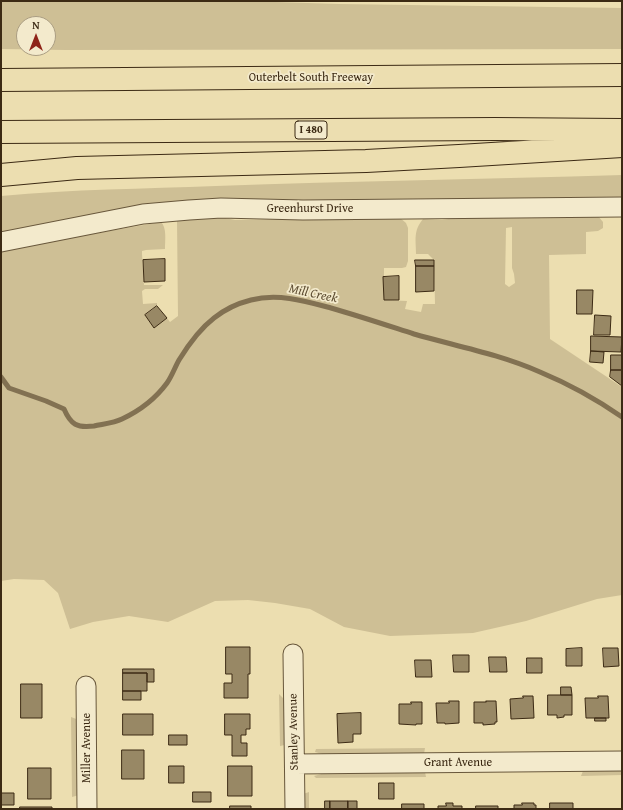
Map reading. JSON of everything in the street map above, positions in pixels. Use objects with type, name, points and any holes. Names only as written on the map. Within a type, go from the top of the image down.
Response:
[{"type":"highway","name":"Outerbelt South Freeway","points":[[1,79],[34,80],[622,75]]},
{"type":"highway","name":"I 480","points":[[1,132],[495,129],[622,130]]},
{"type":"highway","points":[[1,175],[77,168],[358,161],[622,146]]},
{"type":"street","name":"Greenhurst Drive","points":[[1,242],[142,214],[221,208],[304,210],[622,207]]},
{"type":"street","name":"Stanley Avenue","points":[[293,654],[295,809]]},
{"type":"street","name":"Miller Avenue","points":[[86,686],[87,809]]},
{"type":"street","name":"Grant Avenue","points":[[294,764],[622,761]]},
{"type":"shaded area","points":[[1,1],[244,1],[339,4],[622,8],[622,49],[56,50],[56,16],[16,16],[16,49],[1,49]]},
{"type":"shaded area","points":[[622,175],[622,198],[256,201],[212,199],[153,204],[1,232],[1,196],[108,190]]},
{"type":"shaded area","points":[[598,216],[603,222],[603,228],[598,231],[586,232],[586,254],[549,255],[550,339],[622,387],[622,595],[597,599],[526,621],[473,633],[390,636],[344,627],[310,609],[248,600],[215,601],[168,622],[129,616],[93,622],[70,629],[58,593],[44,580],[14,579],[1,581],[1,250],[161,222],[165,231],[165,249],[142,251],[144,285],[163,285],[158,289],[145,289],[142,291],[143,304],[157,303],[157,306],[145,315],[154,328],[167,318],[170,322],[178,316],[177,220],[221,217],[235,220],[399,217],[406,223],[408,228],[408,261],[406,267],[384,268],[384,300],[407,301],[405,309],[421,312],[423,304],[435,304],[434,260],[428,254],[416,254],[416,232],[423,219],[442,220],[461,217]],"holes":[[[512,227],[512,268],[515,283],[509,287],[505,284],[506,228]]]},
{"type":"shaded area","points":[[279,694],[285,702],[285,745],[280,746]]},
{"type":"shaded area","points":[[71,717],[79,720],[79,795],[72,797]]},
{"type":"shaded area","points":[[425,748],[424,754],[326,755],[315,752],[316,749]]},
{"type":"shaded area","points":[[622,770],[622,775],[581,776],[583,771]]},
{"type":"shaded area","points":[[425,772],[426,777],[316,778],[314,776],[325,773]]},
{"type":"shaded area","points":[[309,792],[309,809],[304,809],[303,794]]},
{"type":"building","points":[[165,259],[165,281],[144,282],[143,260]]},
{"type":"building","points":[[415,260],[434,260],[434,266],[416,266]]},
{"type":"building","points":[[416,266],[434,266],[434,291],[416,292]]},
{"type":"building","points":[[399,276],[399,300],[384,300],[383,277]]},
{"type":"building","points":[[577,290],[593,290],[592,314],[577,314]]},
{"type":"building","points":[[157,306],[167,318],[154,328],[145,315]]},
{"type":"building","points":[[595,315],[611,316],[610,335],[594,335]]},
{"type":"building","points":[[591,336],[622,337],[621,352],[591,351]]},
{"type":"building","points":[[591,351],[604,352],[603,363],[590,362]]},
{"type":"building","points":[[611,355],[622,355],[622,370],[611,370]]},
{"type":"building","points":[[611,370],[622,370],[622,386],[610,377]]},
{"type":"building","points":[[226,647],[250,647],[248,698],[224,698],[224,683],[232,683],[232,674],[226,674]]},
{"type":"building","points":[[582,648],[582,666],[566,666],[566,649]]},
{"type":"building","points":[[603,648],[618,648],[619,666],[604,667]]},
{"type":"building","points":[[453,655],[469,655],[469,672],[454,672]]},
{"type":"building","points":[[489,657],[506,657],[507,672],[490,672]]},
{"type":"building","points":[[527,658],[542,658],[542,673],[527,673]]},
{"type":"building","points":[[415,660],[431,660],[432,677],[416,677]]},
{"type":"building","points":[[123,669],[154,669],[154,682],[147,682],[147,673],[123,673]]},
{"type":"building","points":[[123,673],[147,673],[147,691],[123,691]]},
{"type":"building","points":[[21,684],[42,684],[42,718],[21,718]]},
{"type":"building","points":[[561,687],[571,687],[572,695],[561,695]]},
{"type":"building","points":[[123,691],[141,691],[141,700],[123,700]]},
{"type":"building","points":[[548,695],[572,695],[572,715],[564,715],[564,717],[557,718],[557,715],[548,715]]},
{"type":"building","points":[[523,696],[533,696],[534,718],[511,719],[510,699],[523,698]]},
{"type":"building","points":[[598,696],[608,696],[609,718],[586,718],[585,698],[598,698]]},
{"type":"building","points":[[449,701],[459,701],[459,723],[437,723],[436,703],[449,703]]},
{"type":"building","points":[[496,701],[497,722],[495,722],[495,724],[483,725],[483,723],[474,723],[474,702]]},
{"type":"building","points":[[411,702],[422,702],[422,724],[399,724],[399,704],[411,704]]},
{"type":"building","points":[[361,713],[361,734],[353,734],[353,742],[338,743],[337,714]]},
{"type":"building","points":[[123,714],[153,714],[153,735],[123,735]]},
{"type":"building","points":[[225,714],[250,714],[250,729],[246,729],[246,735],[241,735],[241,743],[247,743],[247,756],[232,756],[232,735],[225,735]]},
{"type":"building","points":[[595,718],[606,718],[606,721],[595,721]]},
{"type":"building","points":[[169,735],[187,735],[187,745],[169,745]]},
{"type":"building","points":[[122,750],[144,750],[144,779],[122,779]]},
{"type":"building","points":[[169,766],[184,766],[184,783],[169,783]]},
{"type":"building","points":[[228,766],[252,766],[252,796],[228,796]]},
{"type":"building","points":[[28,768],[51,768],[51,799],[28,799]]},
{"type":"building","points":[[379,783],[394,783],[394,799],[379,799]]},
{"type":"building","points":[[193,792],[211,792],[211,802],[193,802]]},
{"type":"building","points":[[1,793],[14,793],[14,805],[1,805]]},
{"type":"building","points":[[325,801],[330,801],[330,809],[325,809]]},
{"type":"building","points":[[330,801],[348,801],[348,809],[330,809]]},
{"type":"building","points":[[348,801],[357,801],[357,809],[348,809]]},
{"type":"building","points":[[446,803],[453,803],[453,806],[462,806],[462,809],[438,809],[438,806],[446,806]]},
{"type":"building","points":[[522,803],[534,803],[534,805],[536,805],[536,809],[514,809],[514,805],[522,805]]},
{"type":"building","points":[[550,803],[573,803],[573,809],[550,809]]},
{"type":"building","points":[[402,804],[424,804],[424,809],[402,809]]},
{"type":"building","points":[[230,806],[251,806],[251,809],[230,809]]},
{"type":"building","points":[[476,806],[498,806],[498,809],[476,809]]},
{"type":"building","points":[[20,807],[52,807],[52,809],[20,809]]},
{"type":"waterway","name":"Mill Creek","points":[[1,377],[9,388],[64,409],[69,419],[79,426],[94,426],[116,422],[147,404],[163,389],[179,360],[190,344],[199,332],[214,318],[246,301],[271,297],[291,299],[331,308],[414,334],[509,360],[572,387],[622,417]]}]
